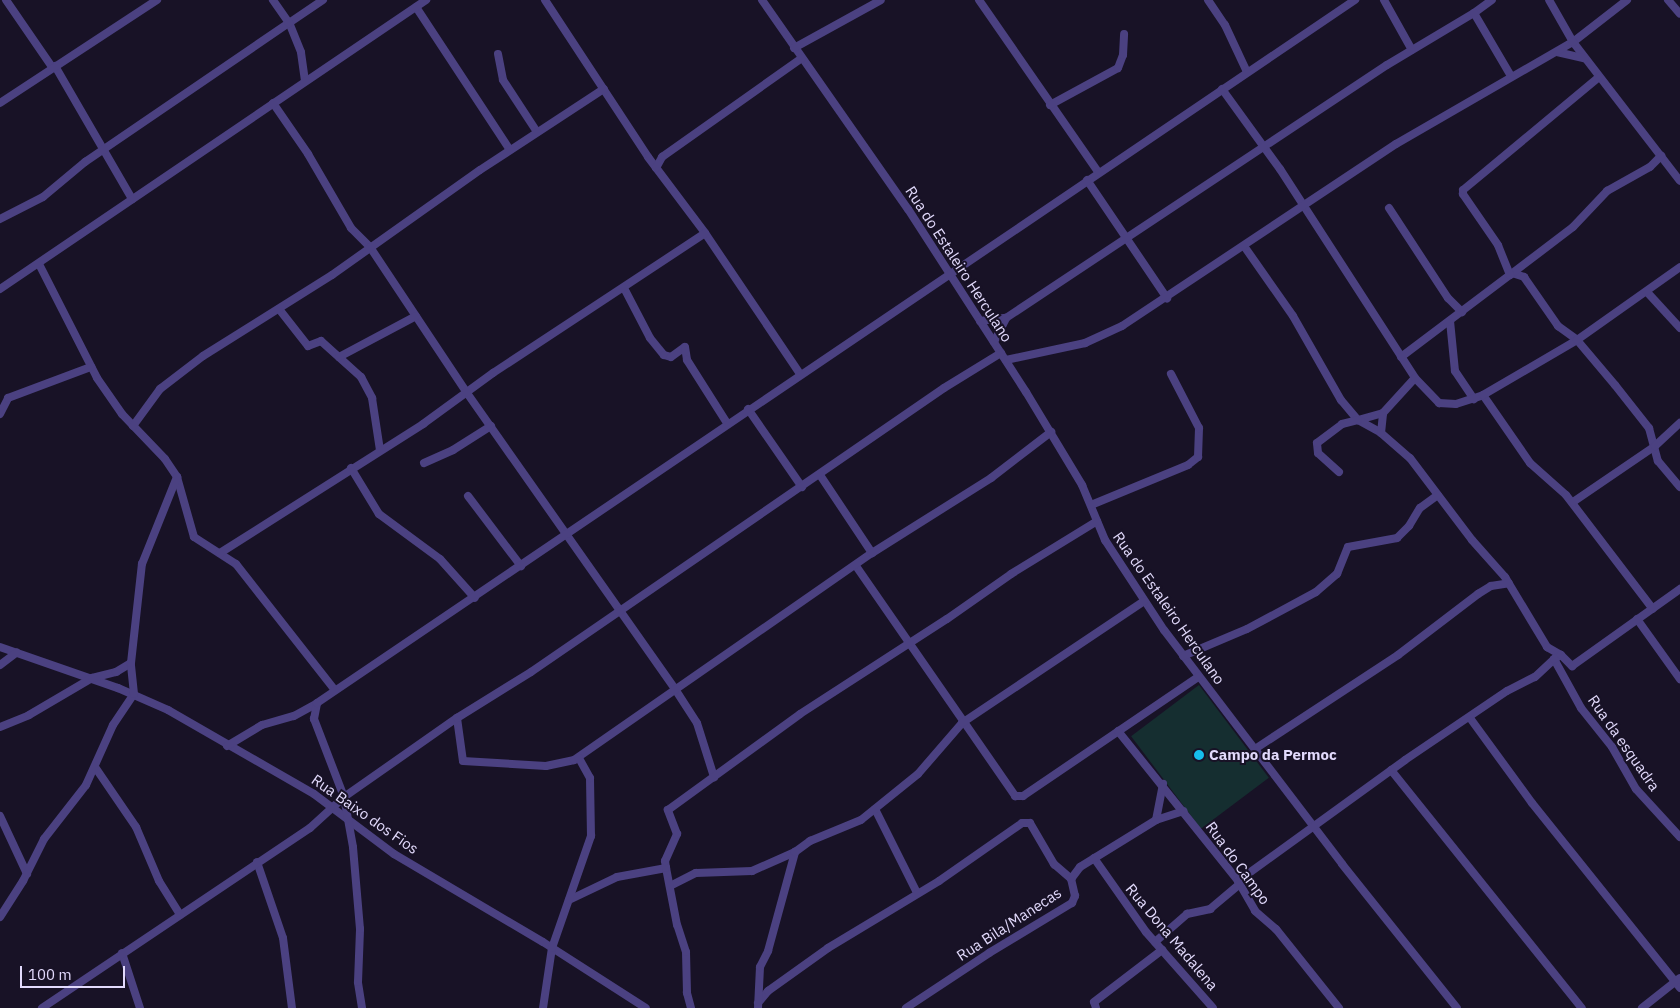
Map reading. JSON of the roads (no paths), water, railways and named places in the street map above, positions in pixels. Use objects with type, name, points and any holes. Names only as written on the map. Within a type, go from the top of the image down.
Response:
[{"type":"street","points":[[6,0],[54,66],[105,148],[132,199]]},
{"type":"street","points":[[0,103],[157,0]]},
{"type":"street","points":[[272,0],[289,23],[302,52],[304,81]]},
{"type":"street","points":[[0,219],[42,197],[105,148],[324,0]]},
{"type":"street","points":[[0,289],[426,0]]},
{"type":"street","points":[[545,0],[648,157],[705,233],[800,374]]},
{"type":"street","name":"Rua do Estaleiro Herculano","points":[[762,0],[950,272],[1051,432],[1090,505],[1105,540],[1144,600],[1198,677],[1457,1008]]},
{"type":"street","points":[[794,48],[881,0]]},
{"type":"street","points":[[979,0],[1098,172]]},
{"type":"street","points":[[1208,0],[1225,25],[1246,72]]},
{"type":"street","points":[[227,746],[262,725],[294,716],[317,703],[334,689],[475,598],[727,423],[1355,0]]},
{"type":"street","points":[[1384,0],[1412,50]]},
{"type":"street","points":[[980,321],[1006,318],[1265,146],[1492,0]]},
{"type":"street","points":[[1549,0],[1584,58],[1680,181]]},
{"type":"street","points":[[42,1008],[334,809],[344,797],[457,718],[621,612],[715,544],[820,475],[944,388],[1004,357],[1105,336],[1167,298],[1396,144],[1573,42],[1627,0]]},
{"type":"street","points":[[1668,0],[1680,14]]},
{"type":"street","points":[[416,7],[510,150]]},
{"type":"street","points":[[1474,13],[1511,76]]},
{"type":"street","points":[[1050,105],[1118,68],[1123,55],[1124,34]]},
{"type":"street","points":[[1557,52],[1584,58]]},
{"type":"street","points":[[498,54],[503,80],[537,132]]},
{"type":"street","points":[[656,168],[662,157],[802,58]]},
{"type":"street","points":[[1599,77],[1463,190],[1463,194],[1487,227],[1513,272],[1524,277],[1558,326],[1576,340],[1650,428],[1658,461],[1680,487]]},
{"type":"street","points":[[133,426],[146,404],[167,383],[230,338],[279,309],[510,150],[604,89]]},
{"type":"street","points":[[1222,89],[1265,146],[1415,378],[1439,403],[1456,404],[1483,395],[1576,340],[1647,292],[1680,267]]},
{"type":"street","points":[[273,103],[308,154],[351,228],[370,247],[467,393],[675,689],[696,723],[714,777]]},
{"type":"street","points":[[1401,357],[1566,233],[1607,191],[1650,167],[1661,156]]},
{"type":"street","points":[[648,157],[662,157]]},
{"type":"street","points":[[1087,180],[1167,298]]},
{"type":"street","points":[[1389,208],[1448,298],[1462,312]]},
{"type":"street","points":[[220,553],[467,393],[705,233]]},
{"type":"street","points":[[1244,246],[1293,316],[1341,400],[1358,420],[1381,433],[1410,458],[1509,584],[1554,659],[1572,666],[1680,589]]},
{"type":"street","points":[[1524,277],[1525,262]]},
{"type":"street","points":[[39,264],[91,367],[116,406],[165,459],[177,477],[194,537],[236,564],[334,689]]},
{"type":"street","points":[[624,288],[650,338],[664,355],[671,357],[685,347],[687,360],[727,423]]},
{"type":"street","points":[[1647,292],[1680,328]]},
{"type":"street","points":[[279,309],[308,346],[319,340],[361,377],[372,398],[380,450]]},
{"type":"street","points":[[339,358],[416,316]]},
{"type":"street","points":[[994,342],[1006,318]]},
{"type":"street","points":[[1450,321],[1455,371],[1474,398]]},
{"type":"street","points":[[0,414],[8,398],[91,367]]},
{"type":"street","points":[[1090,505],[1188,465],[1198,457],[1199,428],[1171,374]]},
{"type":"street","points":[[1339,472],[1318,453],[1316,443],[1342,424],[1383,413],[1415,378]]},
{"type":"street","points":[[1483,395],[1530,462],[1573,502],[1653,609]]},
{"type":"street","points":[[748,409],[802,487]]},
{"type":"street","points":[[1381,433],[1383,413]]},
{"type":"street","points":[[1573,502],[1655,446],[1680,423]]},
{"type":"street","points":[[424,463],[454,450],[491,426]]},
{"type":"street","points":[[457,718],[463,761],[546,766],[578,758],[675,689],[856,566],[872,553],[990,478],[1051,432]]},
{"type":"street","points":[[351,468],[379,514],[440,559],[475,598]]},
{"type":"street","points":[[820,475],[872,553]]},
{"type":"street","points":[[0,917],[27,874],[44,839],[86,785],[113,725],[134,694],[131,663],[142,564],[177,477]]},
{"type":"street","points":[[1183,656],[1247,629],[1307,598],[1337,574],[1348,547],[1397,538],[1409,526],[1420,508],[1438,495]]},
{"type":"street","points":[[468,496],[521,566]]},
{"type":"street","points":[[691,1008],[687,993],[686,952],[666,868],[666,861],[677,834],[668,810],[800,714],[1097,521]]},
{"type":"street","points":[[856,566],[910,642],[962,723],[1008,788],[1019,797],[1198,677]]},
{"type":"street","points":[[1255,749],[1398,655],[1487,588],[1509,584]]},
{"type":"street","points":[[670,886],[696,873],[752,871],[795,852],[810,841],[854,825],[918,774],[962,723],[1144,600]]},
{"type":"street","points":[[1637,620],[1680,679]]},
{"type":"street","name":"Rua Baixo dos Fios","points":[[0,647],[92,678],[134,694],[168,710],[227,746],[314,794],[348,822],[456,893],[552,948],[646,1008]]},
{"type":"street","points":[[1547,647],[1554,659]]},
{"type":"street","points":[[0,665],[16,652]]},
{"type":"street","points":[[1155,942],[1186,914],[1210,909],[1239,882],[1392,770],[1507,691],[1535,677],[1554,659]]},
{"type":"street","name":"Rua da esquadra","points":[[1554,659],[1581,708],[1612,747],[1636,790],[1680,837]]},
{"type":"street","points":[[0,727],[29,715],[92,678],[116,672],[131,663]]},
{"type":"street","points":[[317,703],[314,719],[344,797],[348,822],[356,878],[358,982],[362,1008]]},
{"type":"street","points":[[1470,718],[1480,735],[1532,803],[1678,982],[1642,1008]]},
{"type":"street","name":"Rua do Campo","points":[[1118,731],[1163,784],[1239,882],[1254,911],[1276,929],[1339,1008]]},
{"type":"street","points":[[543,1008],[552,948],[591,831],[590,778],[578,758]]},
{"type":"street","points":[[94,767],[136,827],[158,882],[180,915]]},
{"type":"street","points":[[1392,770],[1582,1008]]},
{"type":"street","points":[[1156,820],[1163,784]]},
{"type":"street","points":[[875,809],[917,894]]},
{"type":"street","name":"Rua Bila/Manecas","points":[[906,1008],[989,952],[1072,903],[1075,896],[1071,879],[1080,867],[1156,820],[1184,812]]},
{"type":"street","points":[[0,816],[27,874]]},
{"type":"street","points":[[758,1005],[768,991],[828,948],[917,894],[1026,822],[1054,864],[1071,879]]},
{"type":"street","points":[[758,1005],[760,967],[768,951],[795,852]]},
{"type":"street","name":"Rua Dona Madalena","points":[[1094,858],[1155,942],[1213,1008]]},
{"type":"street","points":[[258,862],[284,938],[292,1008]]},
{"type":"street","points":[[569,900],[617,877],[666,868]]},
{"type":"street","points":[[1096,1008],[1094,1004],[1098,999],[1162,950]]},
{"type":"street","points":[[122,953],[140,1008]]},
{"type":"place","name":"Campo da Permoc","points":[[1199,755]]}]
